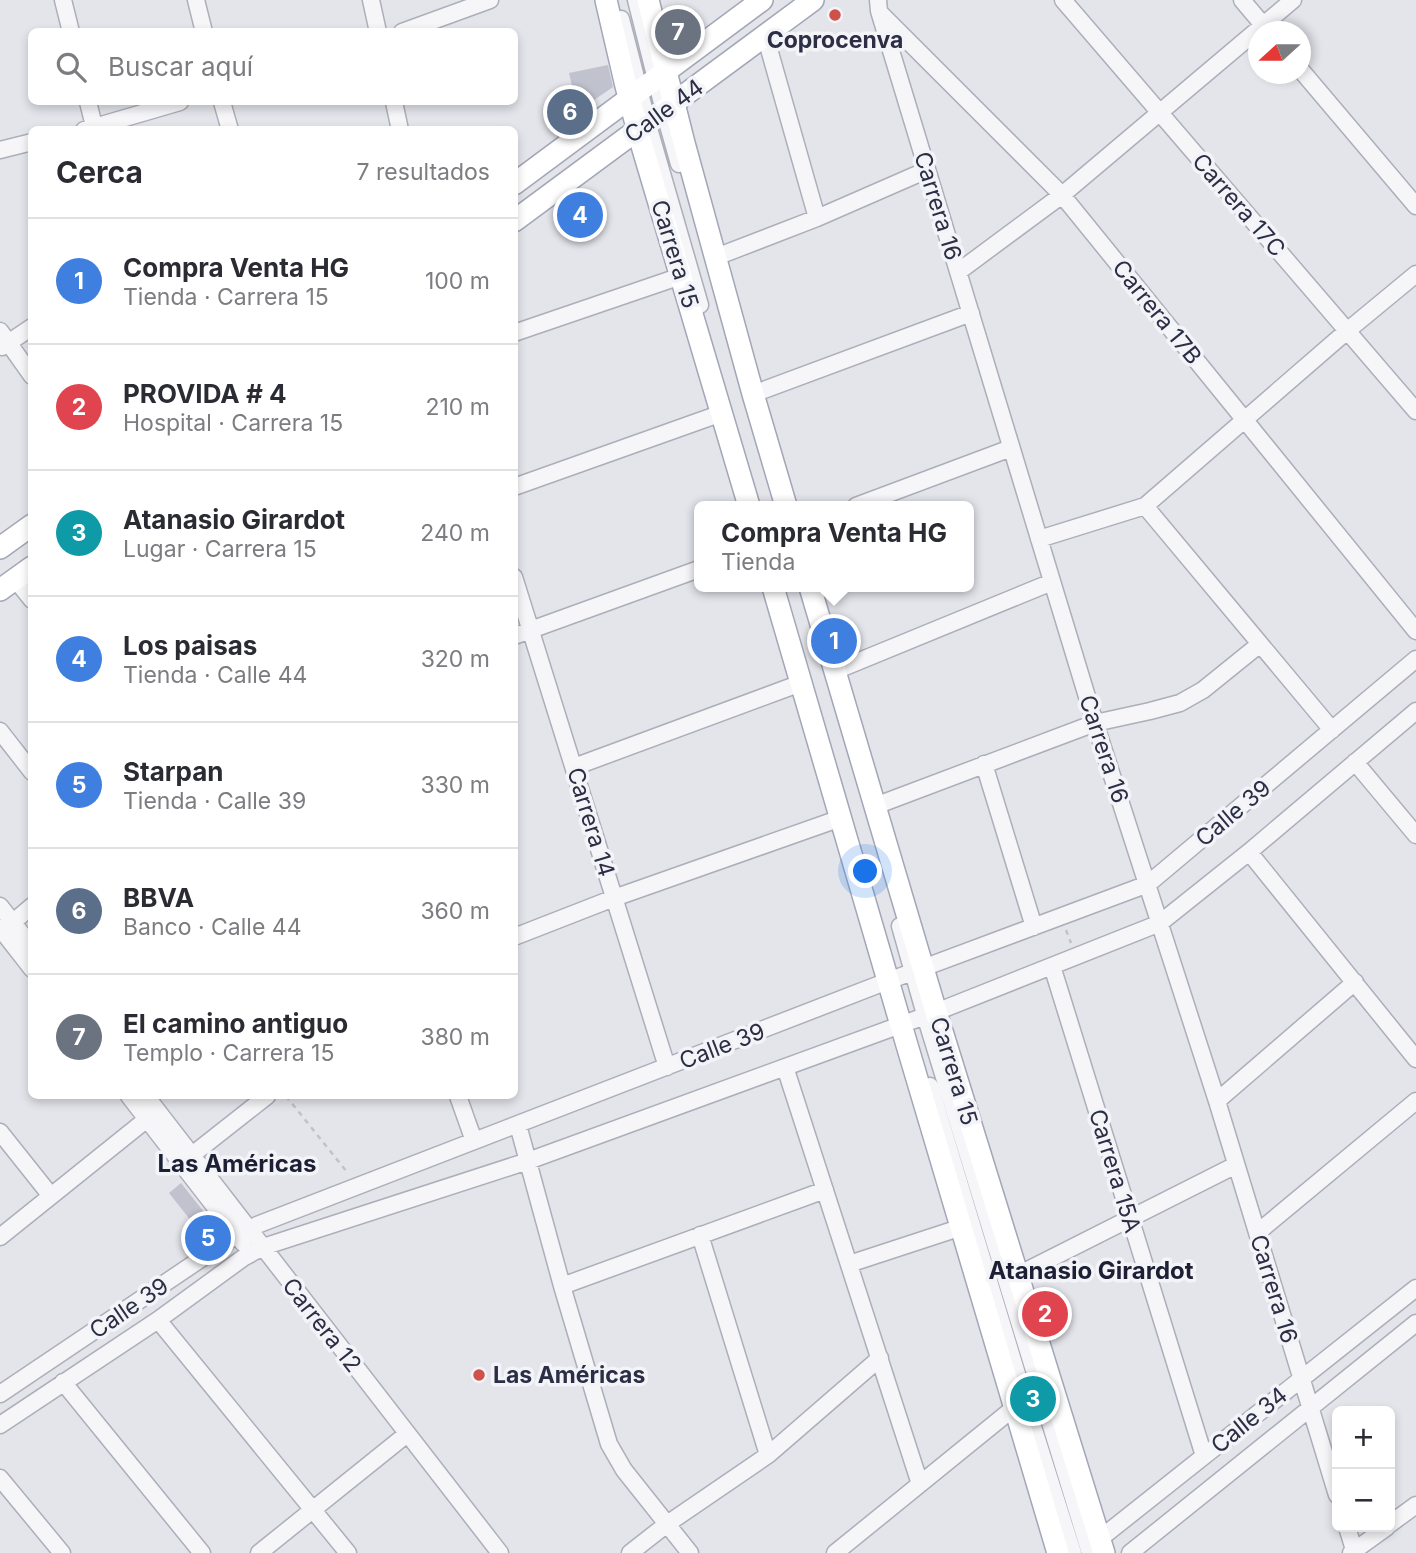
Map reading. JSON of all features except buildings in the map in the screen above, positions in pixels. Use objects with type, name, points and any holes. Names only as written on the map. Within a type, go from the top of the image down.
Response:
[{"type":"main road","name":"Carrera 15","points":[[606,0],[647,85],[656,117],[681,276],[748,501]]},
{"type":"main road","name":"Carrera 15","points":[[648,0],[647,85],[656,117],[716,257],[785,501]]},
{"type":"main road","name":"Calle 44","points":[[518,181],[762,0]]},
{"type":"main road","name":"Calle 44","points":[[518,218],[813,0]]},
{"type":"main road","points":[[0,548],[28,529]]},
{"type":"main road","name":"Carrera 15","points":[[775,592],[841,818],[893,980],[918,1019],[1018,1275],[1089,1550]]},
{"type":"main road","name":"Carrera 15","points":[[811,592],[875,806],[918,970],[918,1019],[962,1227],[1058,1553]]},
{"type":"street","points":[[63,0],[70,28]]},
{"type":"street","points":[[196,0],[203,28]]},
{"type":"street","points":[[371,0],[377,28]]},
{"type":"street","points":[[413,28],[490,0]]},
{"type":"street","points":[[616,0],[647,85]]},
{"type":"street","points":[[636,0],[647,85]]},
{"type":"street","name":"Carrera 17C","points":[[1063,0],[1416,411]]},
{"type":"street","points":[[1242,0],[1260,21]]},
{"type":"street","points":[[1273,21],[1293,0]]},
{"type":"street","name":"Carrera 16","points":[[878,5],[1095,723],[1217,1101],[1332,1479]]},
{"type":"street","name":"Carrera 17B","points":[[878,5],[1062,195],[1416,631]]},
{"type":"street","points":[[765,35],[817,218]]},
{"type":"street","points":[[958,272],[1062,195],[1248,42]]},
{"type":"street","points":[[1311,82],[1416,206]]},
{"type":"street","points":[[88,105],[91,126]]},
{"type":"street","points":[[101,126],[170,105]]},
{"type":"street","points":[[223,105],[228,126]]},
{"type":"street","points":[[395,105],[399,126]]},
{"type":"street","points":[[656,117],[758,501]]},
{"type":"street","points":[[656,117],[776,501]]},
{"type":"street","points":[[0,150],[28,143]]},
{"type":"street","points":[[716,257],[817,218],[927,170]]},
{"type":"street","points":[[1039,539],[1145,506],[1416,274]]},
{"type":"street","points":[[518,332],[681,276]]},
{"type":"street","points":[[753,394],[971,313]]},
{"type":"street","points":[[28,329],[3,341],[28,371]]},
{"type":"street","points":[[518,485],[722,412]]},
{"type":"street","points":[[869,501],[1011,447]]},
{"type":"street","points":[[1145,506],[1332,730]]},
{"type":"street","points":[[518,635],[694,571]]},
{"type":"street","points":[[16,579],[28,595]]},
{"type":"street","points":[[835,671],[1052,582]]},
{"type":"street","name":"Carrera 14","points":[[518,589],[667,1067]]},
{"type":"street","points":[[784,592],[893,980]]},
{"type":"street","points":[[804,592],[918,970]]},
{"type":"street","points":[[875,806],[1095,723],[1180,703],[1203,690],[1260,644]]},
{"type":"street","name":"Calle 39","points":[[0,1394],[243,1232],[918,970],[1148,884],[1416,659]]},
{"type":"street","points":[[574,768],[802,683]]},
{"type":"street","name":"Calle 39","points":[[0,1424],[158,1321],[256,1250],[528,1161],[918,1019],[1160,923],[1416,711]]},
{"type":"street","points":[[0,731],[28,767]]},
{"type":"street","points":[[1355,762],[1416,835]]},
{"type":"street","points":[[984,764],[1034,927]]},
{"type":"street","points":[[518,935],[614,898],[841,818]]},
{"type":"street","points":[[1249,852],[1416,1059]]},
{"type":"street","points":[[0,906],[4,928],[28,963]]},
{"type":"street","points":[[4,928],[28,909]]},
{"type":"street","points":[[4,928],[28,944]]},
{"type":"street","name":"Carrera 15A","points":[[1052,966],[1204,1457]]},
{"type":"street","points":[[1217,1101],[1355,982]]},
{"type":"street","points":[[918,1019],[1089,1550]]},
{"type":"street","points":[[785,1067],[920,1485]]},
{"type":"street","name":"Carrera 12","points":[[131,1099],[243,1232]]},
{"type":"street","name":"Carrera 12","points":[[148,1099],[192,1155],[256,1250],[407,1434],[500,1553]]},
{"type":"street","points":[[192,1155],[264,1099]]},
{"type":"street","points":[[459,1099],[474,1141]]},
{"type":"street","points":[[1257,1233],[1416,1101]]},
{"type":"street","points":[[0,1237],[147,1119]]},
{"type":"street","points":[[518,1125],[562,1286],[610,1444],[624,1470],[690,1553]]},
{"type":"street","points":[[0,1132],[51,1196]]},
{"type":"street","points":[[1018,1275],[1236,1165]]},
{"type":"street","points":[[562,1286],[825,1190]]},
{"type":"street","points":[[849,1264],[962,1227]]},
{"type":"street","points":[[700,1235],[768,1455]]},
{"type":"street","name":"Calle 34","points":[[1089,1550],[1416,1288]]},
{"type":"street","points":[[158,1321],[348,1553]]},
{"type":"street","name":"Calle 34","points":[[1135,1551],[1416,1323]]},
{"type":"street","points":[[630,1553],[667,1524],[768,1455],[880,1358]]},
{"type":"street","points":[[64,1382],[202,1553]]},
{"type":"street","points":[[835,1553],[1015,1406]]},
{"type":"street","points":[[259,1553],[407,1434]]},
{"type":"street","points":[[0,1478],[62,1553]]},
{"type":"street","points":[[1395,1520],[1416,1505]]},
{"type":"street","points":[[1348,1532],[1353,1552],[1379,1532]]},
{"type":"path","points":[[1064,924],[1073,950]]},
{"type":"path","points":[[288,1099],[351,1176]]},
{"type":"place","name":"Coprocenva","points":[[835,15]]},
{"type":"place","name":"El camino antiguo","points":[[678,32]]},
{"type":"place","name":"BBVA","points":[[570,112]]},
{"type":"place","name":"Los paisas","points":[[580,215]]},
{"type":"place","name":"Compra Venta HG","points":[[834,641]]},
{"type":"place","name":"Starpan","points":[[208,1238]]},
{"type":"place","name":"PROVIDA # 4","points":[[1045,1314]]},
{"type":"place","name":"Las Américas","points":[[479,1375]]},
{"type":"place","name":"Atanasio Girardot","points":[[1033,1399]]},
{"type":"district","name":"Las Américas","points":[[237,1163]]},
{"type":"district","name":"Atanasio Girardot","points":[[1091,1270]]}]
